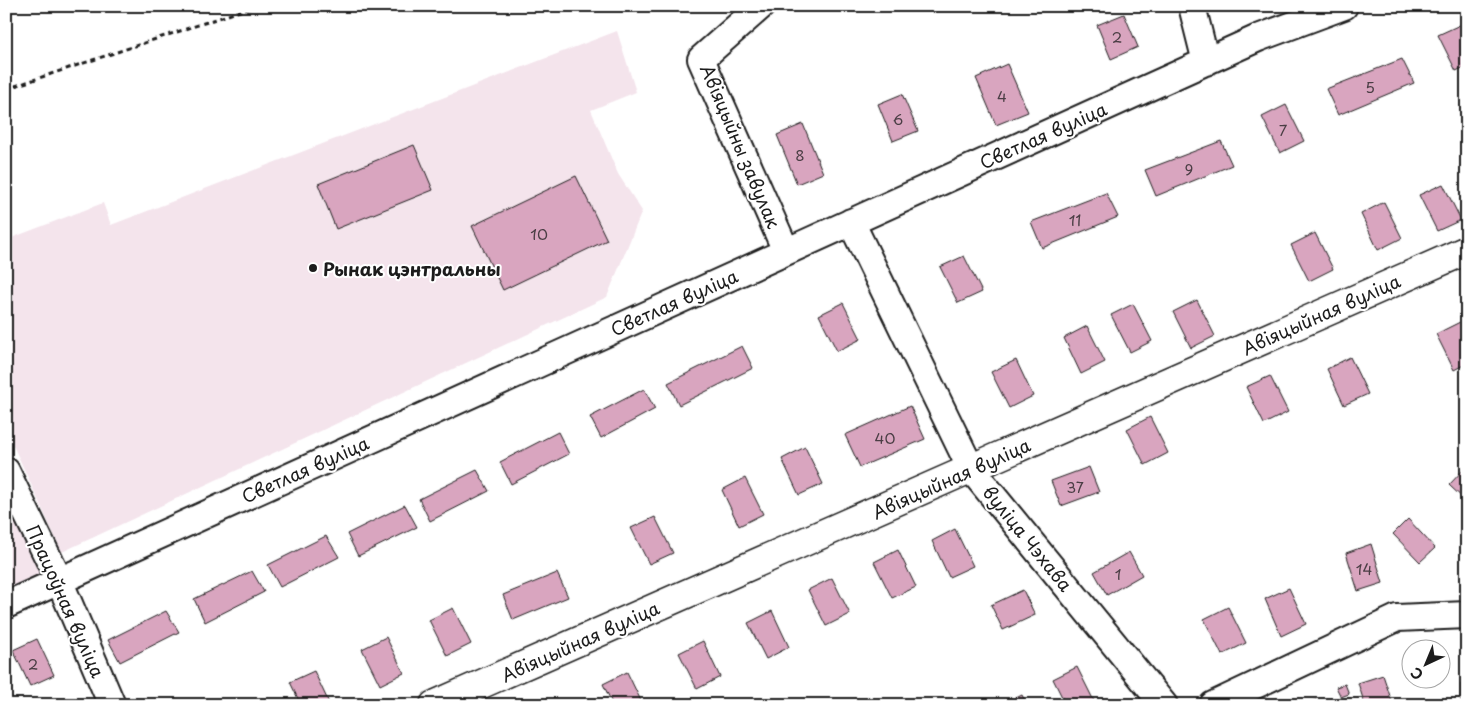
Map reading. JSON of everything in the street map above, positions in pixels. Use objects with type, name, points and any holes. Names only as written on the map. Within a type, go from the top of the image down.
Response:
[{"type":"street","name":"Авіяцыйны завулак","points":[[761,6],[701,59],[786,251]]},
{"type":"street","points":[[1192,6],[1206,62]]},
{"type":"street","name":"Светлая вуліца","points":[[6,605],[1258,38],[1344,6]]},
{"type":"street","name":"вуліца Чэхава","points":[[851,222],[971,469],[1164,705]]},
{"type":"street","name":"Авіяцыйная вуліца","points":[[434,705],[1467,250]]},
{"type":"street","name":"Працоўная вуліца","points":[[6,470],[59,580],[112,705]]},
{"type":"street","points":[[1213,705],[1397,618],[1467,615]]},
{"type":"path","points":[[6,89],[255,6]]},
{"type":"shaded area","name":"Рынак цэнтральны","points":[[617,31],[636,92],[591,110],[618,174],[642,211],[607,297],[62,552],[6,430],[6,240],[103,203],[111,225]]},
{"type":"shaded area","points":[[6,498],[45,583],[6,600]]},
{"type":"building","points":[[1124,14],[1138,47],[1111,59],[1097,25]]},
{"type":"building","points":[[1462,24],[1467,33],[1467,66],[1456,71],[1438,35]]},
{"type":"building","points":[[1402,59],[1414,83],[1338,115],[1326,89]]},
{"type":"building","points":[[1007,64],[1028,112],[996,125],[976,78]]},
{"type":"building","points":[[902,94],[918,131],[893,141],[878,104]]},
{"type":"building","points":[[1286,105],[1304,141],[1280,153],[1262,117]]},
{"type":"building","points":[[803,124],[823,173],[797,184],[777,135]]},
{"type":"building","points":[[1221,141],[1232,165],[1156,196],[1145,170]]},
{"type":"building","points":[[414,145],[433,190],[336,229],[318,184]]},
{"type":"building","points":[[576,176],[607,240],[503,290],[472,226]]},
{"type":"building","points":[[1443,184],[1461,220],[1437,231],[1419,195]]},
{"type":"building","points":[[1106,193],[1118,217],[1042,248],[1031,222]]},
{"type":"building","points":[[1384,202],[1402,238],[1378,250],[1361,214]]},
{"type":"building","points":[[1315,233],[1333,269],[1309,281],[1291,245]]},
{"type":"building","points":[[964,256],[982,292],[958,303],[940,267]]},
{"type":"building","points":[[1197,300],[1215,336],[1191,348],[1173,312]]},
{"type":"building","points":[[843,303],[861,339],[837,351],[819,315]]},
{"type":"building","points":[[1133,304],[1152,341],[1130,352],[1111,315]]},
{"type":"building","points":[[1460,322],[1467,336],[1467,363],[1454,370],[1436,334]]},
{"type":"building","points":[[1087,326],[1105,362],[1081,374],[1064,338]]},
{"type":"building","points":[[742,346],[753,368],[679,405],[668,383]]},
{"type":"building","points":[[1350,357],[1368,394],[1344,405],[1327,369]]},
{"type":"building","points":[[1016,360],[1033,396],[1009,408],[991,372]]},
{"type":"building","points":[[1270,376],[1288,412],[1264,424],[1246,387]]},
{"type":"building","points":[[644,389],[655,409],[601,438],[590,417]]},
{"type":"building","points":[[910,406],[925,439],[860,467],[845,435]]},
{"type":"building","points":[[1150,417],[1168,453],[1145,465],[1127,429]]},
{"type":"building","points":[[558,432],[569,454],[511,484],[500,462]]},
{"type":"building","points":[[805,447],[823,484],[799,495],[782,459]]},
{"type":"building","points":[[1089,467],[1099,492],[1061,506],[1051,481]]},
{"type":"building","points":[[1465,468],[1467,470],[1467,502],[1449,485]]},
{"type":"building","points":[[477,470],[489,491],[430,521],[419,499]]},
{"type":"building","points":[[745,478],[763,514],[739,526],[722,490]]},
{"type":"building","points":[[405,505],[417,527],[358,556],[347,534]]},
{"type":"building","points":[[655,517],[673,553],[649,564],[631,528]]},
{"type":"building","points":[[1408,519],[1435,548],[1420,562],[1393,534]]},
{"type":"building","points":[[955,529],[973,566],[949,577],[932,541]]},
{"type":"building","points":[[326,536],[339,557],[280,587],[268,565]]},
{"type":"building","points":[[1371,544],[1383,583],[1358,591],[1346,553]]},
{"type":"building","points":[[898,550],[916,587],[892,598],[874,562]]},
{"type":"building","points":[[1129,552],[1142,575],[1107,595],[1094,572]]},
{"type":"building","points":[[252,571],[264,592],[205,622],[194,599]]},
{"type":"building","points":[[557,573],[568,597],[513,620],[503,595]]},
{"type":"building","points":[[832,578],[850,614],[826,626],[808,590]]},
{"type":"building","points":[[1289,588],[1306,624],[1281,636],[1265,599]]},
{"type":"building","points":[[1023,590],[1035,615],[1003,630],[991,605]]},
{"type":"building","points":[[1228,607],[1246,643],[1222,655],[1204,619]]},
{"type":"building","points":[[453,608],[471,644],[447,656],[429,620]]},
{"type":"building","points":[[166,611],[179,632],[120,662],[108,640]]},
{"type":"building","points":[[772,611],[789,647],[766,659],[748,623]]},
{"type":"building","points":[[386,637],[404,673],[380,685],[362,649]]},
{"type":"building","points":[[37,639],[54,675],[30,686],[13,650]]},
{"type":"building","points":[[703,641],[720,677],[697,689],[679,653]]},
{"type":"building","points":[[1077,667],[1095,703],[1092,705],[1066,705],[1053,679]]},
{"type":"building","points":[[314,671],[330,705],[301,705],[290,682]]},
{"type":"building","points":[[627,672],[643,705],[613,705],[603,684]]},
{"type":"building","points":[[1383,675],[1393,705],[1365,705],[1358,683]]},
{"type":"building","points":[[1345,684],[1349,694],[1341,697],[1336,687]]},
{"type":"building","points":[[1461,684],[1467,684],[1467,702],[1461,702]]},
{"type":"building","points":[[1022,695],[1027,705],[1002,705]]},
{"type":"building","points":[[1316,700],[1318,705],[1302,705]]},
{"type":"place","name":"Рынак цэнтральны","points":[[313,268]]}]
